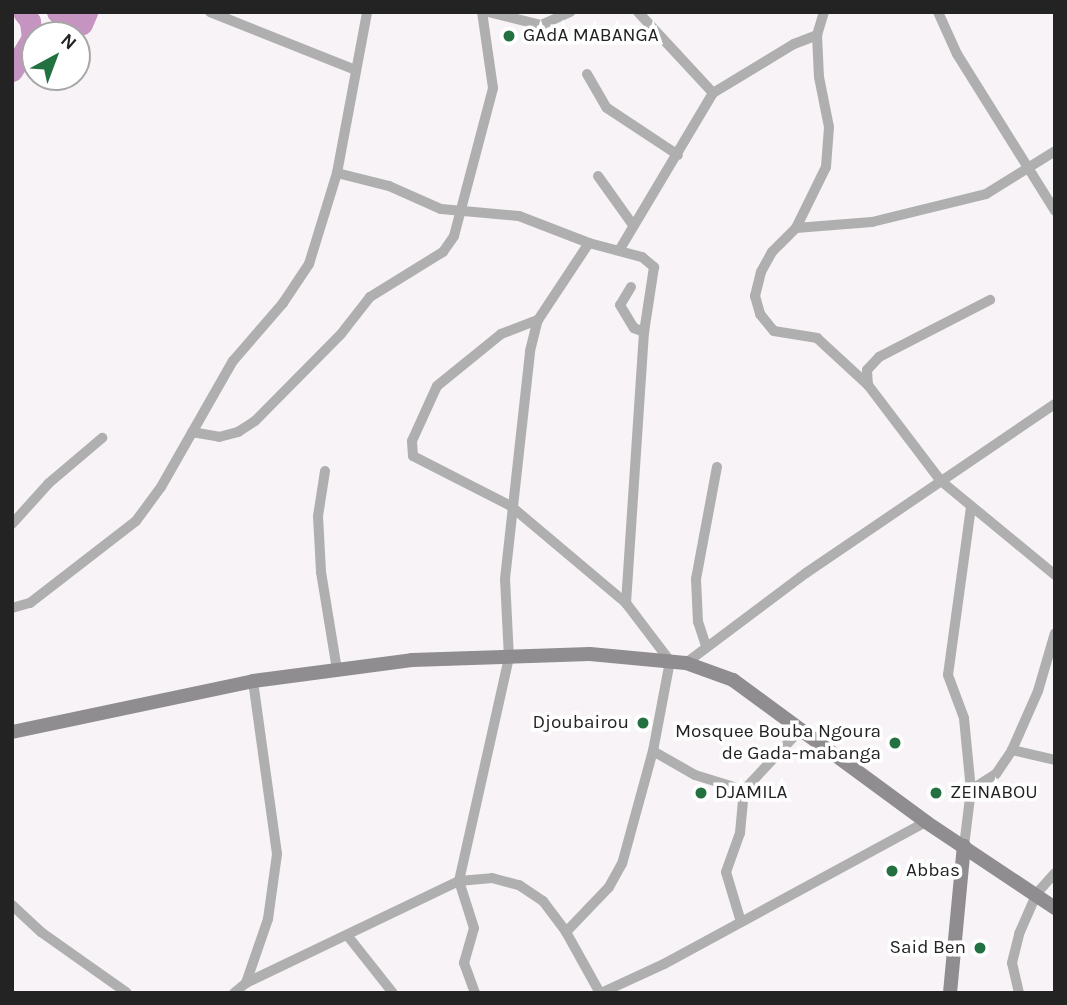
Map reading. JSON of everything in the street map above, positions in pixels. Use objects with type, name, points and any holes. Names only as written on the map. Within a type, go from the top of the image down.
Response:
[{"type":"street","points":[[210,12],[356,70]]},
{"type":"street","points":[[12,608],[30,603],[136,521],[233,361],[284,303],[309,264],[337,173],[367,12]]},
{"type":"street","points":[[192,432],[219,437],[238,432],[255,421],[341,334],[370,296],[443,252],[454,236],[493,88],[482,12]]},
{"type":"street","points":[[488,12],[541,25],[570,12]]},
{"type":"street","points":[[638,12],[713,93]]},
{"type":"street","points":[[824,12],[817,36],[819,77],[829,127],[826,167],[796,228],[772,252],[761,272],[755,296],[760,314],[774,331],[817,338],[868,385],[941,481],[1055,576]]},
{"type":"street","points":[[938,12],[957,54],[1026,169],[1055,211]]},
{"type":"street","points":[[620,249],[713,93],[794,44],[817,36]]},
{"type":"street","points":[[587,74],[607,108],[678,155]]},
{"type":"street","points":[[796,228],[872,222],[986,194],[1055,151]]},
{"type":"street","points":[[337,173],[459,212],[519,216],[589,243],[620,249],[654,267],[644,332],[626,603]]},
{"type":"street","points":[[598,176],[633,225]]},
{"type":"street","points":[[475,993],[464,963],[474,928],[458,881],[509,657],[505,579],[511,506],[538,320],[589,243]]},
{"type":"street","points":[[631,287],[621,305],[634,328],[644,332]]},
{"type":"street","points":[[868,385],[867,370],[878,356],[990,300]]},
{"type":"street","points":[[538,320],[501,334],[437,386],[412,441],[413,456],[423,465],[461,479],[511,506],[626,603],[670,661],[653,751],[622,864],[609,887],[566,932]]},
{"type":"street","points":[[686,663],[706,646],[941,481],[1055,404]]},
{"type":"street","points":[[12,524],[49,483],[102,438]]},
{"type":"street","points":[[706,646],[698,622],[696,579],[711,520],[717,467]]},
{"type":"street","points":[[325,471],[318,516],[321,572],[337,670]]},
{"type":"street","points":[[950,993],[971,790],[964,718],[948,674],[971,508]]},
{"type":"street","points":[[971,790],[996,774],[1012,750],[1038,691],[1055,633]]},
{"type":"street","points":[[12,732],[253,681],[412,660],[590,654],[686,663],[733,680],[926,822],[1037,892],[1055,908]]},
{"type":"street","points":[[246,983],[268,919],[277,854],[253,681]]},
{"type":"street","points":[[741,922],[726,873],[740,833],[744,790],[801,729]]},
{"type":"street","points":[[1012,750],[1055,760]]},
{"type":"street","points":[[653,751],[713,783],[744,790]]},
{"type":"street","points":[[234,993],[246,983],[458,881],[492,878],[519,884],[543,901],[566,932],[601,993],[741,922],[926,822]]},
{"type":"street","points":[[1019,993],[1012,963],[1019,934],[1037,892],[1055,873]]},
{"type":"street","points":[[13,906],[41,932],[127,993]]},
{"type":"street","points":[[347,935],[393,993]]},
{"type":"waterway","points":[[12,71],[32,38],[30,21],[23,12]]},
{"type":"waterway","points":[[57,12],[74,25],[82,24],[87,12]]},
{"type":"place","name":"GAdA MABANGA","points":[[509,36]]},
{"type":"place","name":"Djoubairou","points":[[643,723]]},
{"type":"place","name":"Mosquee Bouba Ngoura de Gada-mabanga","points":[[895,743]]},
{"type":"place","name":"DJAMILA","points":[[701,793]]},
{"type":"place","name":"ZEINABOU","points":[[936,793]]},
{"type":"place","name":"Abbas","points":[[892,871]]},
{"type":"place","name":"Said Ben","points":[[980,948]]}]
